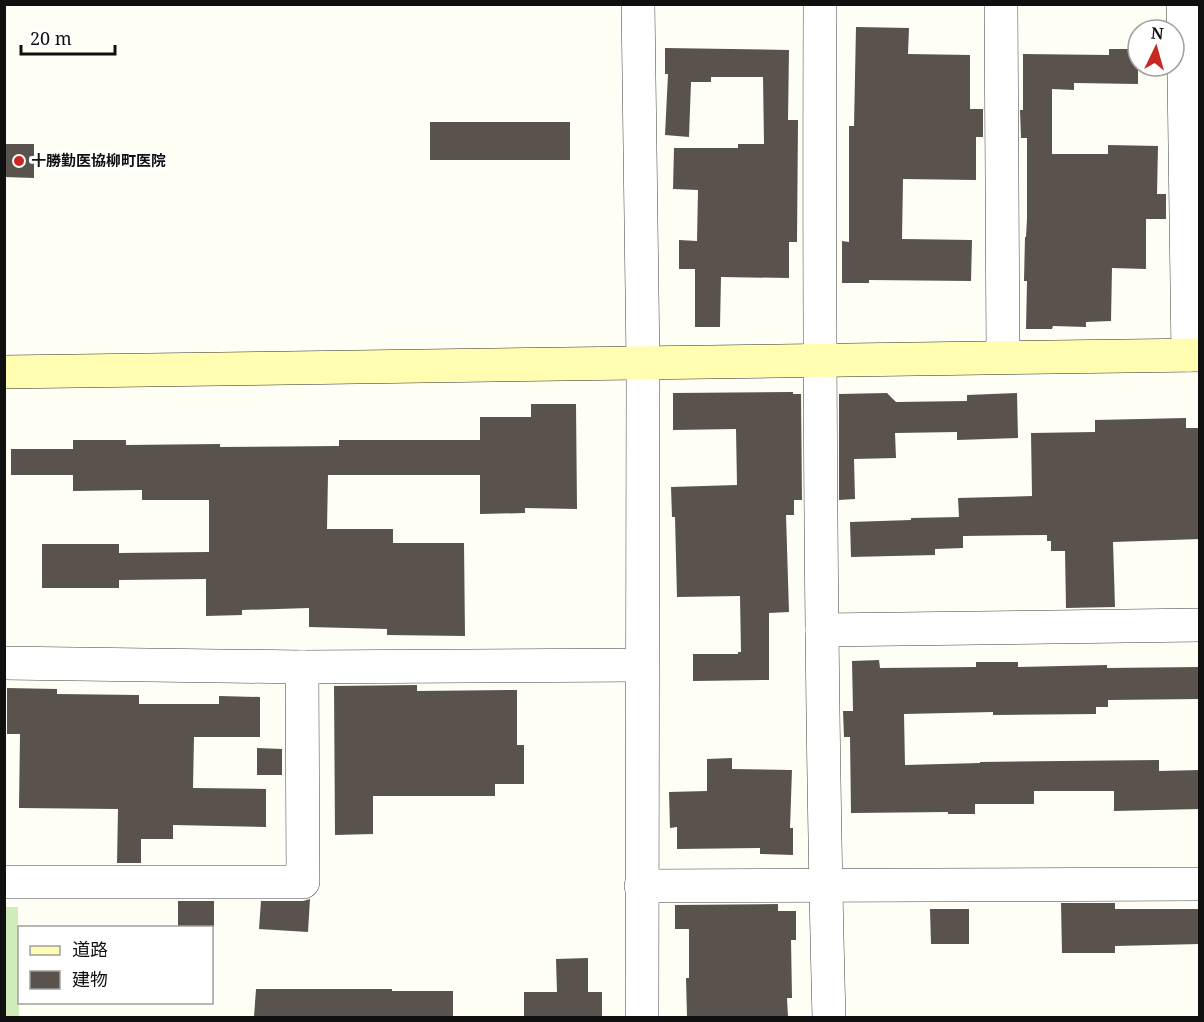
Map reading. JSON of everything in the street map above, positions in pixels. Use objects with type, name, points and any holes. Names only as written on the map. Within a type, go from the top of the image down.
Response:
[{"type":"street","points":[[638,4],[643,363],[642,1017]]},
{"type":"street","points":[[820,4],[819,361],[829,1017]]},
{"type":"street","points":[[1001,4],[1003,357]]},
{"type":"street","points":[[4,372],[1194,355],[1183,4]]},
{"type":"street","points":[[822,630],[1200,625]]},
{"type":"street","points":[[4,663],[303,667],[642,665]]},
{"type":"street","points":[[4,882],[303,882],[303,667]]},
{"type":"street","points":[[641,886],[1200,884]]},
{"type":"green space","points":[[5,907],[18,907],[19,1017],[5,1017]]},
{"type":"building","points":[[856,27],[909,28],[908,54],[970,55],[970,109],[983,109],[983,137],[976,137],[976,180],[903,179],[902,239],[972,240],[971,281],[869,280],[869,283],[842,283],[842,241],[849,242],[849,126],[854,126]]},
{"type":"building","points":[[665,48],[789,50],[788,120],[798,120],[797,242],[789,242],[789,278],[721,277],[720,327],[695,327],[695,269],[679,269],[679,240],[697,241],[698,190],[673,189],[674,148],[738,148],[738,144],[764,144],[763,77],[711,77],[711,82],[691,82],[689,137],[665,135],[668,74],[665,74]]},
{"type":"building","points":[[1109,49],[1126,49],[1126,78],[1138,78],[1138,84],[1074,83],[1074,90],[1052,89],[1052,154],[1108,154],[1108,145],[1158,146],[1157,194],[1166,194],[1166,219],[1146,219],[1146,269],[1112,268],[1111,321],[1086,322],[1086,327],[1053,326],[1052,329],[1026,329],[1027,281],[1024,281],[1027,138],[1021,138],[1020,110],[1023,110],[1023,54],[1109,55]]},
{"type":"building","points":[[430,122],[570,122],[570,160],[430,160]]},
{"type":"building","points":[[4,144],[34,144],[34,178],[4,177]]},
{"type":"building","points":[[793,392],[793,394],[801,394],[802,500],[794,500],[794,515],[786,515],[789,612],[769,613],[769,680],[693,681],[693,654],[738,654],[741,652],[740,596],[677,597],[675,517],[672,517],[671,487],[737,485],[736,429],[673,430],[673,393]]},
{"type":"building","points":[[887,393],[896,402],[967,401],[967,395],[1017,393],[1018,438],[957,440],[957,432],[895,433],[896,458],[854,459],[855,499],[839,500],[839,394]]},
{"type":"building","points":[[531,404],[576,404],[577,509],[525,508],[525,513],[480,514],[480,475],[328,475],[327,529],[393,529],[393,543],[464,543],[465,636],[387,635],[387,629],[309,627],[309,608],[242,610],[242,615],[206,616],[206,579],[119,580],[119,588],[42,588],[42,544],[119,544],[119,553],[209,552],[209,500],[142,500],[142,490],[73,491],[73,475],[11,475],[11,449],[73,449],[73,440],[126,440],[126,445],[220,444],[220,447],[339,446],[339,440],[480,440],[480,417],[531,417]]},
{"type":"building","points":[[1186,418],[1186,428],[1200,428],[1200,539],[1113,542],[1115,607],[1066,608],[1065,551],[1051,551],[1051,541],[1047,541],[1047,535],[963,536],[963,548],[935,549],[935,555],[851,557],[850,522],[959,517],[958,498],[1032,496],[1031,433],[1095,432],[1095,420]]},
{"type":"building","points":[[879,660],[880,668],[976,667],[976,662],[1018,662],[1018,667],[1107,665],[1107,668],[1200,667],[1200,699],[1108,700],[1108,707],[1096,707],[1096,714],[993,715],[993,712],[904,714],[905,765],[1159,760],[1159,771],[1200,770],[1200,809],[1114,811],[1114,791],[1034,791],[1034,804],[975,804],[975,814],[851,813],[850,737],[844,737],[843,711],[853,711],[852,661]]},
{"type":"building","points":[[417,685],[417,691],[517,690],[517,745],[524,745],[524,784],[495,784],[495,796],[373,796],[373,834],[335,835],[334,686]]},
{"type":"building","points":[[7,688],[57,689],[57,694],[139,695],[139,704],[219,704],[219,696],[260,697],[260,737],[194,737],[193,788],[266,789],[266,827],[173,825],[173,839],[141,839],[141,863],[117,863],[118,809],[19,808],[20,734],[7,734]]},
{"type":"building","points":[[257,748],[282,749],[282,775],[257,775]]},
{"type":"building","points":[[732,758],[732,769],[792,770],[790,828],[793,828],[793,855],[760,854],[760,848],[677,849],[677,827],[670,828],[669,792],[707,791],[707,759]]},
{"type":"building","points":[[310,899],[308,932],[259,929],[261,901]]},
{"type":"building","points":[[178,901],[214,901],[214,927],[178,926]]},
{"type":"building","points":[[1061,903],[1115,903],[1115,909],[1200,909],[1200,944],[1115,946],[1115,953],[1062,953]]},
{"type":"building","points":[[778,904],[778,911],[796,911],[796,940],[791,940],[792,998],[787,998],[788,1017],[687,1017],[686,978],[689,978],[689,929],[675,929],[675,905]]},
{"type":"building","points":[[930,909],[969,909],[969,944],[931,944]]},
{"type":"building","points":[[588,958],[588,992],[602,992],[602,1017],[524,1017],[524,992],[557,992],[556,959]]},
{"type":"building","points":[[256,989],[453,991],[453,1017],[254,1017]]},
{"type":"place","name":"十勝勤医協柳町医院","points":[[19,161]]}]
